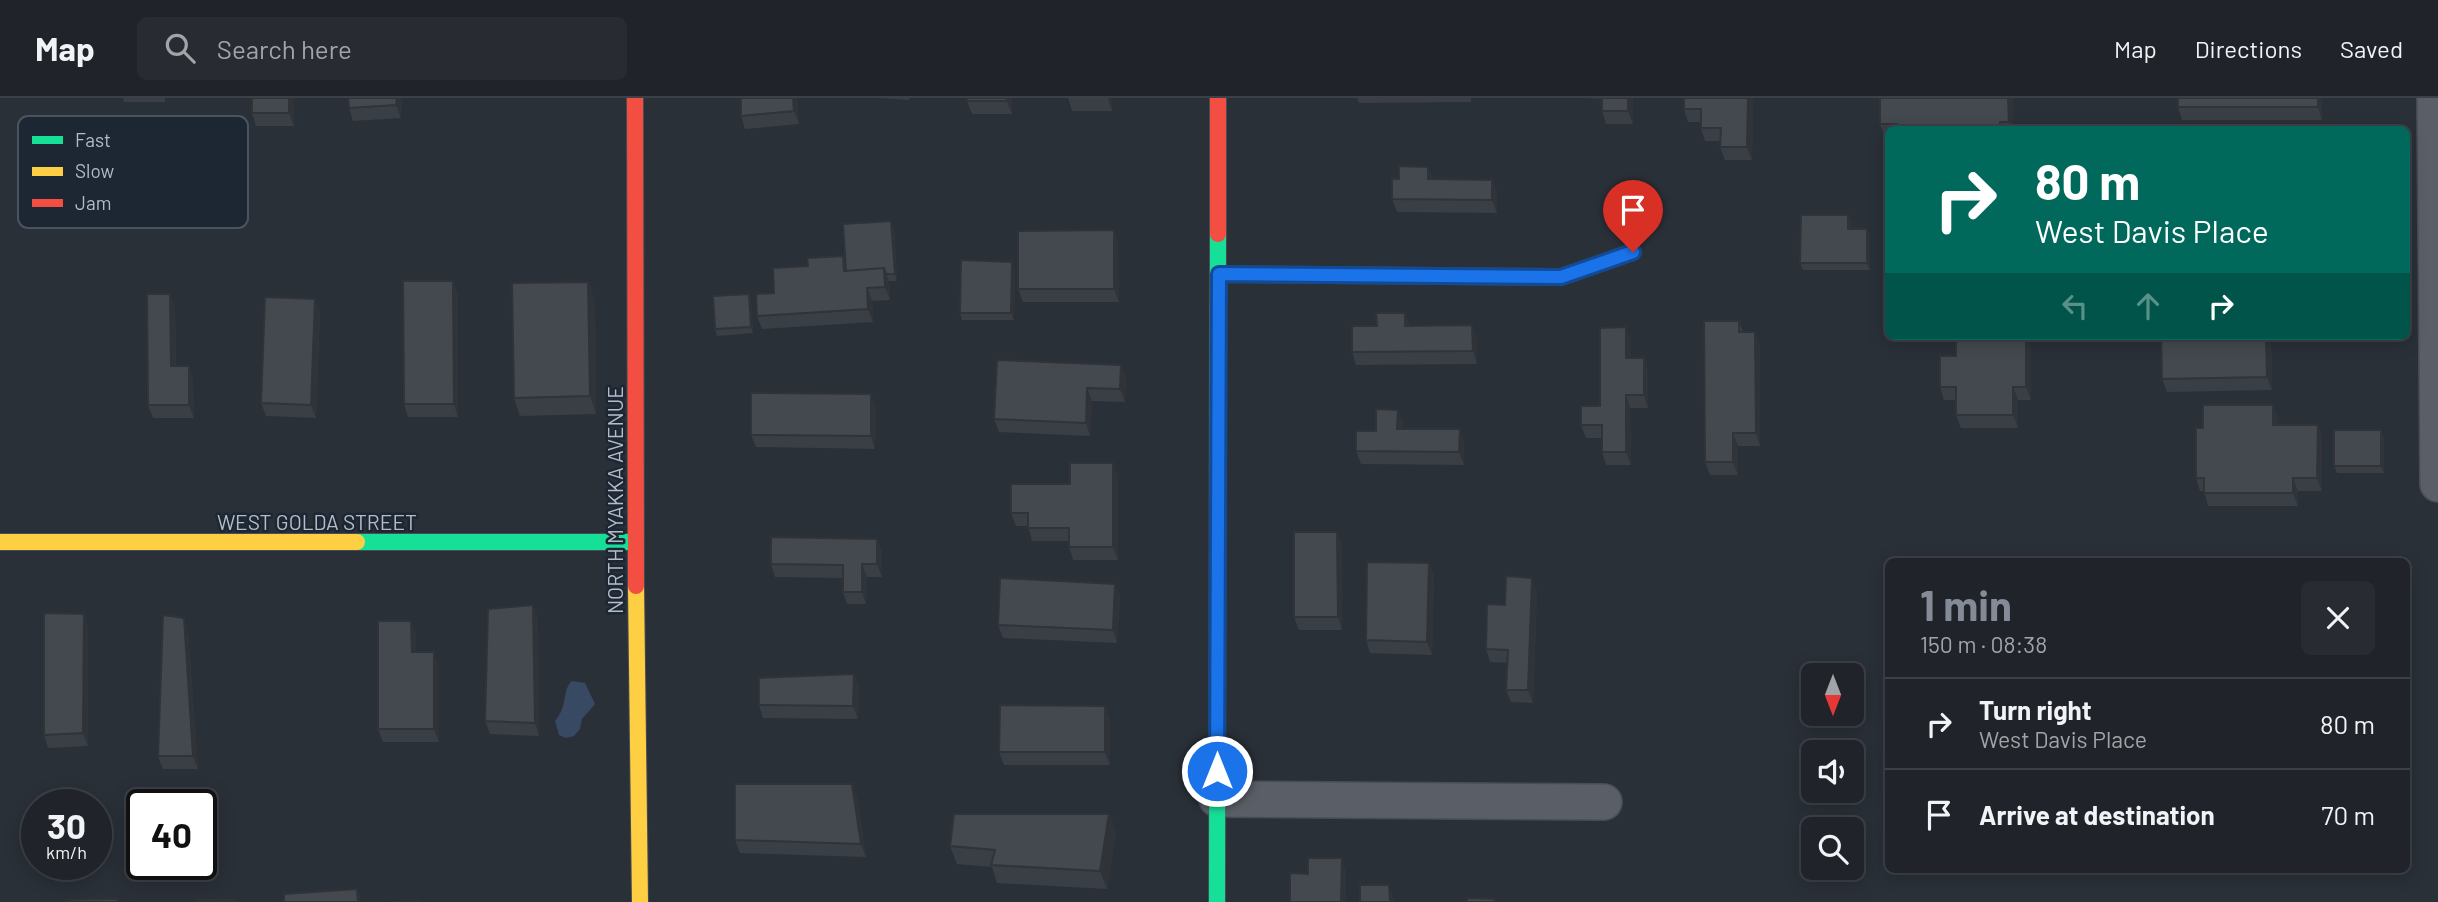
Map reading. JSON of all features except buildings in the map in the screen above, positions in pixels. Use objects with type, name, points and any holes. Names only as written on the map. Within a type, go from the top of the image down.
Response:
[{"type":"street","name":"NORTH MYAKKA AVENUE","points":[[635,98],[635,541],[640,902]]},
{"type":"street","points":[[1217,902],[1218,98]]},
{"type":"street","points":[[2435,98],[2438,484]]},
{"type":"street","points":[[1219,274],[1561,277],[1633,252]]},
{"type":"street","name":"WEST GOLDA STREET","points":[[0,541],[635,541]]},
{"type":"street","points":[[1217,799],[1604,802]]},
{"type":"water","points":[[572,681],[585,683],[595,704],[582,719],[580,729],[574,736],[566,738],[559,735],[555,721],[562,710],[567,689]]},
{"type":"traffic: fast","points":[[1217,902],[1218,234]]},
{"type":"traffic: fast","points":[[357,542],[635,542]]},
{"type":"traffic: slow","points":[[1219,274],[1561,277],[1633,252]]},
{"type":"traffic: slow","points":[[0,542],[357,542]]},
{"type":"traffic: slow","points":[[636,586],[640,902]]},
{"type":"traffic: jam","points":[[635,98],[636,586]]},
{"type":"traffic: jam","points":[[1218,98],[1218,234]]},
{"type":"route","points":[[1217,771],[1219,274],[1561,277],[1633,252]]}]
